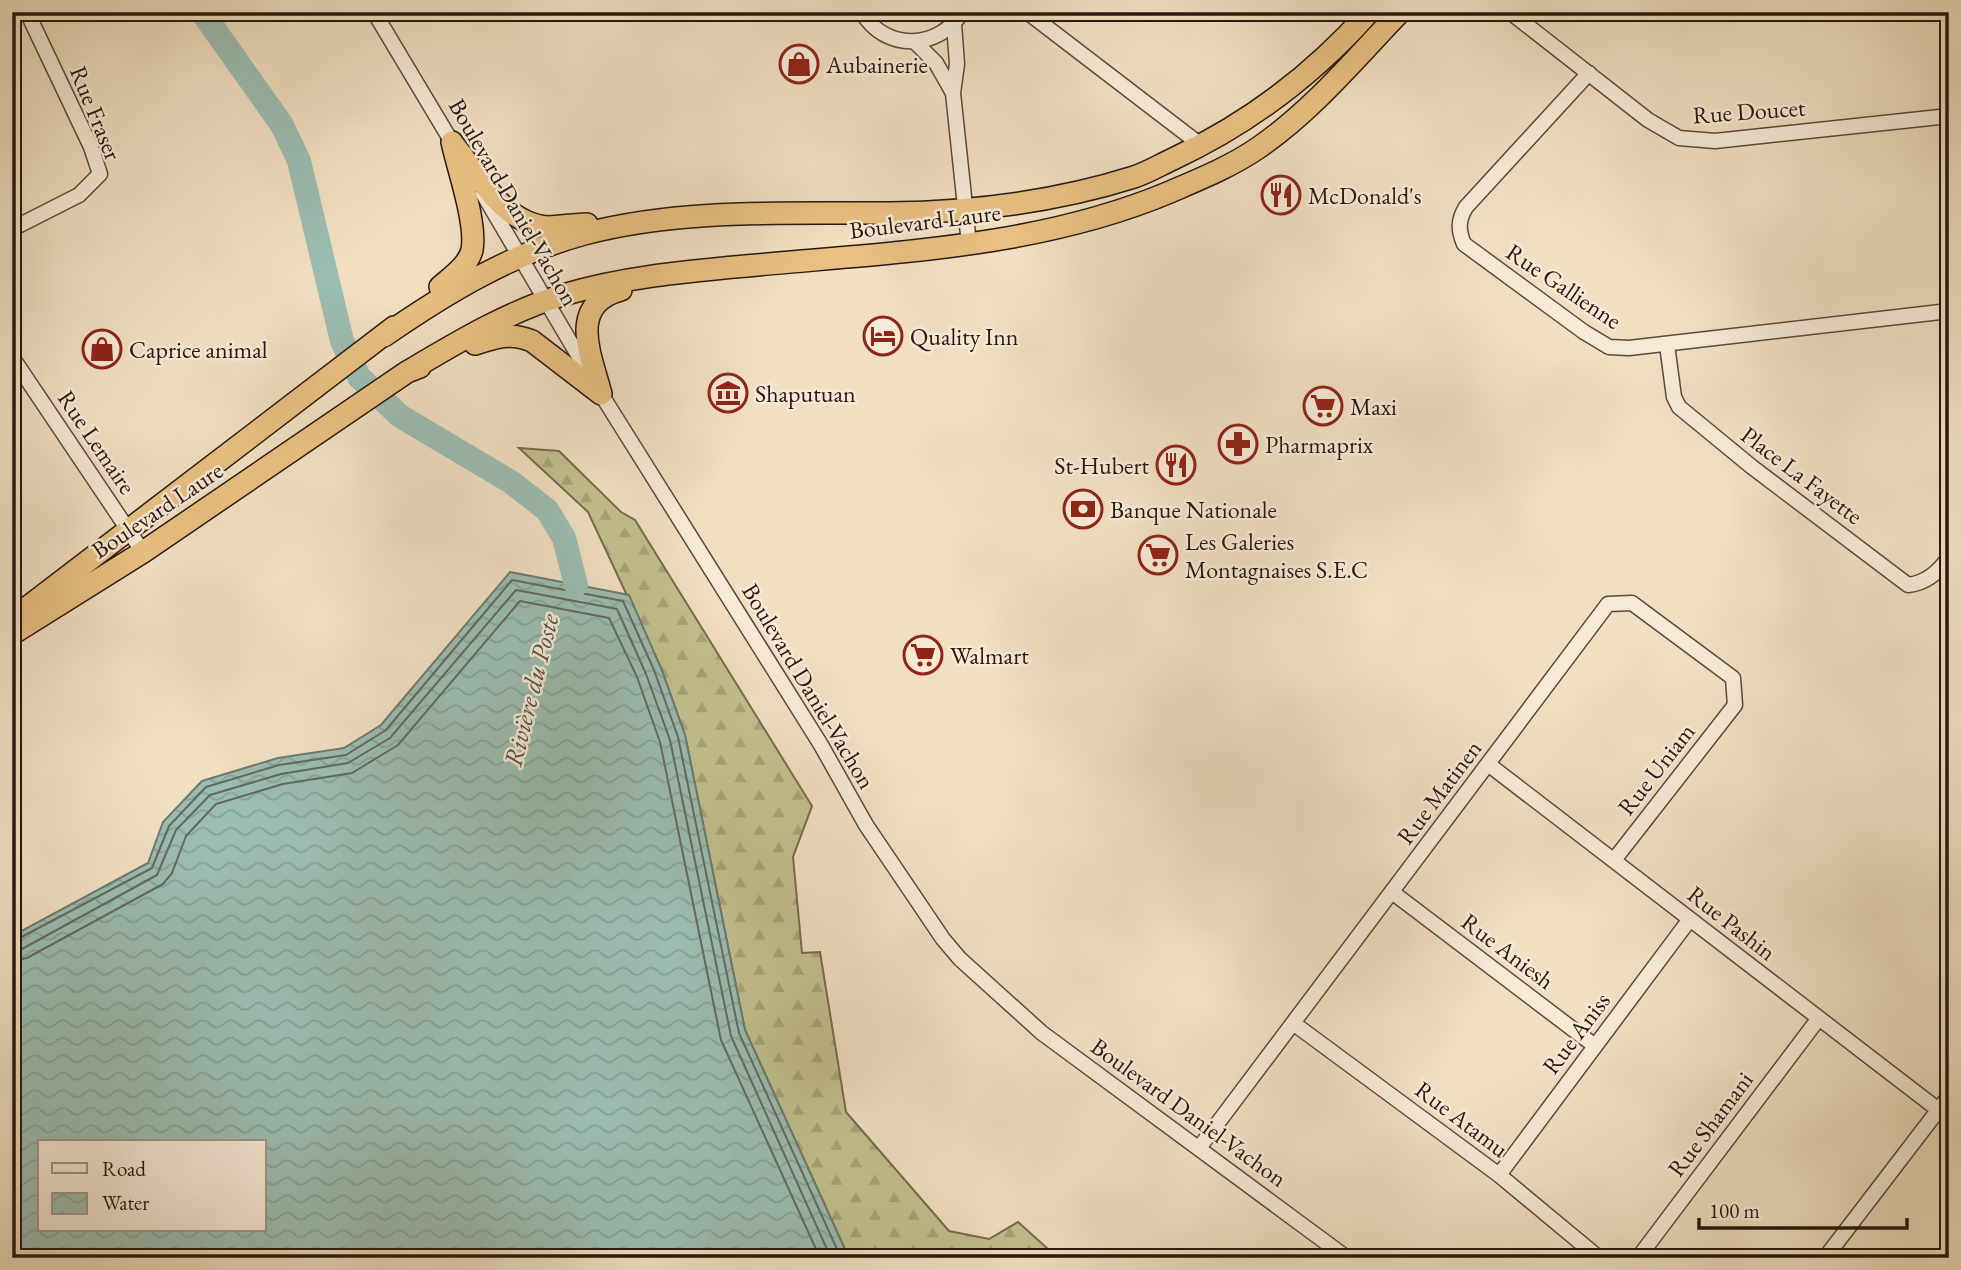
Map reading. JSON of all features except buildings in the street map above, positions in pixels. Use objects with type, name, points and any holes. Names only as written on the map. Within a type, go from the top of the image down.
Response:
[{"type":"highway","name":"Boulevard Laure","points":[[12,619],[127,528],[383,336],[436,300],[520,256],[587,233],[634,224],[687,218],[966,209],[1044,200],[1136,177],[1202,146],[1271,104],[1369,12]]},
{"type":"highway","name":"Boulevard Laure","points":[[12,634],[144,552],[407,372],[464,338],[546,301],[611,284],[683,272],[969,244],[1085,222],[1147,201],[1202,178],[1257,149],[1300,116],[1400,12]]},
{"type":"highway","points":[[452,142],[503,206],[521,220],[547,227],[634,224]]},
{"type":"highway","points":[[383,336],[458,272],[472,250],[472,231],[452,142]]},
{"type":"highway","points":[[601,394],[586,335],[586,324],[595,304],[614,292],[683,272]]},
{"type":"highway","points":[[407,372],[498,337],[520,335],[601,394]]},
{"type":"street","name":"Rue Fraser","points":[[12,229],[79,195],[100,174],[91,147],[27,12]]},
{"type":"street","name":"Boulevard Daniel-Vachon","points":[[374,12],[601,394],[821,745],[866,825],[943,939],[960,959],[1042,1033],[1347,1258]]},
{"type":"street","points":[[862,12],[880,33],[897,40],[915,42],[943,33],[961,16]]},
{"type":"street","points":[[1027,12],[1202,146]]},
{"type":"street","name":"Rue Doucet","points":[[1510,12],[1648,120],[1679,138],[1694,141],[1949,116]]},
{"type":"street","points":[[961,16],[953,93],[969,244]]},
{"type":"street","points":[[915,42],[936,63],[953,93]]},
{"type":"street","name":"Rue Gallienne","points":[[1589,73],[1466,207],[1460,217],[1459,232],[1464,244],[1609,347],[1667,345],[1949,312]]},
{"type":"street","name":"Place La Fayette","points":[[1667,345],[1674,397],[1679,407],[1815,516],[1908,585],[1920,584],[1928,579],[1949,556]]},
{"type":"street","name":"Rue Lemaire","points":[[12,357],[144,552]]},
{"type":"street","name":"Rue Matinen","points":[[1199,1148],[1608,604],[1632,603],[1733,678],[1735,705]]},
{"type":"street","name":"Rue Uniam","points":[[1614,860],[1735,705]]},
{"type":"street","name":"Rue Pashin","points":[[1488,764],[1943,1114]]},
{"type":"street","name":"Rue Aniesh","points":[[1392,892],[1595,1046]]},
{"type":"street","name":"Rue Aniss","points":[[1499,1175],[1690,919]]},
{"type":"street","name":"Rue Shamani","points":[[1638,1258],[1819,1018]]},
{"type":"street","name":"Rue Atamu","points":[[1293,1023],[1499,1175],[1599,1258]]},
{"type":"street","points":[[1825,1258],[1943,1114],[1949,1096]]},
{"type":"green space","points":[[519,448],[559,451],[621,512],[635,520],[812,806],[793,857],[802,953],[820,952],[846,1112],[949,1231],[989,1239],[1018,1222],[1058,1258],[849,1258],[745,1030],[685,735],[661,668],[588,512]]},
{"type":"water","points":[[510,572],[629,595],[661,668],[685,735],[745,1030],[849,1258],[12,1258],[12,936],[148,863],[163,822],[202,781],[278,758],[344,748],[381,725]]},
{"type":"waterway","name":"Rivière du Poste","points":[[202,12],[282,125],[299,161],[342,341],[359,377],[400,416],[511,482],[547,510],[564,538],[576,585]]},
{"type":"place","name":"Aubainerie","points":[[799,64]]},
{"type":"place","name":"McDonald's","points":[[1281,195]]},
{"type":"place","name":"Quality Inn","points":[[883,336]]},
{"type":"place","name":"Caprice animal","points":[[102,349]]},
{"type":"place","name":"Shaputuan","points":[[728,393]]},
{"type":"place","name":"Maxi","points":[[1323,406]]},
{"type":"place","name":"Pharmaprix","points":[[1238,444]]},
{"type":"place","name":"St-Hubert","points":[[1176,465]]},
{"type":"place","name":"Banque Nationale","points":[[1083,509]]},
{"type":"place","name":"Les Galeries Montagnaises S.E.C","points":[[1158,555]]},
{"type":"place","name":"Walmart","points":[[923,655]]}]
